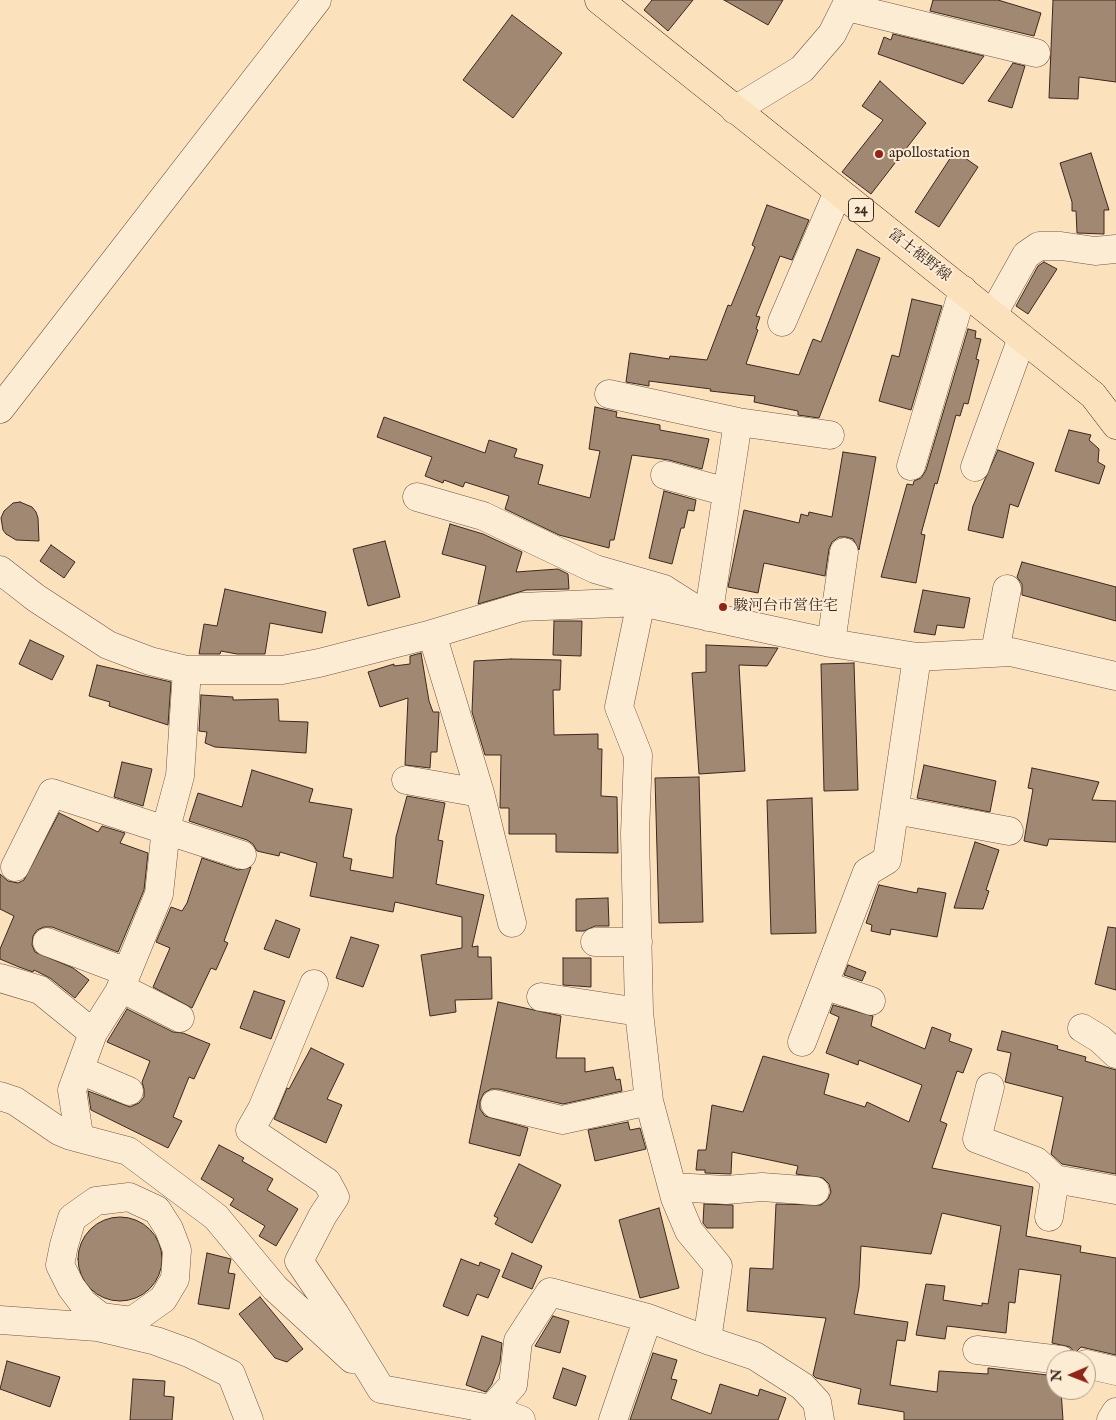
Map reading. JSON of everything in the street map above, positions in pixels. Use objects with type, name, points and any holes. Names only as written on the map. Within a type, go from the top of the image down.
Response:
[{"type":"main road","name":"富士裾野線","points":[[598,0],[1093,395],[1116,425]]},
{"type":"street","points":[[0,409],[317,0]]},
{"type":"street","points":[[735,110],[802,69],[832,34],[848,3],[1036,53]]},
{"type":"street","points":[[782,322],[838,192]]},
{"type":"street","points":[[993,314],[1026,255],[1039,246],[1061,246],[1094,251],[1116,249]]},
{"type":"street","points":[[911,466],[962,290]]},
{"type":"street","points":[[975,467],[1022,338]]},
{"type":"street","points":[[609,394],[738,422],[830,435]]},
{"type":"street","points":[[708,617],[738,422]]},
{"type":"street","points":[[665,475],[727,492]]},
{"type":"street","points":[[417,497],[483,516],[595,569],[664,589],[708,617]]},
{"type":"street","points":[[831,643],[844,552]]},
{"type":"street","points":[[0,570],[36,598],[108,645],[150,661],[187,670],[282,670],[319,663],[432,634],[521,607],[641,602],[831,643],[918,657],[1011,652],[1116,676]]},
{"type":"street","points":[[995,652],[1007,589]]},
{"type":"street","points":[[641,602],[619,706],[638,755],[635,833],[639,1012],[649,1102],[675,1198],[689,1230],[718,1266],[707,1340]]},
{"type":"street","points":[[432,634],[480,793],[512,923]]},
{"type":"street","points":[[802,1042],[867,872],[887,860],[918,657]]},
{"type":"street","points":[[71,1136],[79,1135],[72,1090],[93,1033],[124,980],[159,894],[166,828],[180,776],[187,670]]},
{"type":"street","points":[[406,780],[480,793]]},
{"type":"street","points":[[15,867],[52,794],[166,828],[242,855]]},
{"type":"street","points":[[895,810],[1009,831]]},
{"type":"street","points":[[48,942],[124,980],[180,1018]]},
{"type":"street","points":[[595,942],[638,942]]},
{"type":"street","points":[[0,978],[40,990],[93,1033]]},
{"type":"street","points":[[314,984],[262,1108],[250,1130],[327,1182],[335,1197],[323,1215],[299,1261],[335,1314],[381,1389],[521,1420]]},
{"type":"street","points":[[824,985],[871,1001]]},
{"type":"street","points":[[541,997],[639,1012]]},
{"type":"street","points":[[1082,1028],[1100,1039],[1116,1054]]},
{"type":"street","points":[[80,1070],[129,1091]]},
{"type":"street","points":[[990,1087],[977,1139],[1036,1161],[1055,1179],[1116,1190]]},
{"type":"street","points":[[0,1096],[15,1102],[59,1131],[128,1151],[216,1217],[274,1288],[377,1382]]},
{"type":"street","points":[[495,1104],[562,1120],[649,1102]]},
{"type":"street","points":[[1049,1217],[1055,1179]]},
{"type":"street","points":[[673,1187],[726,1190],[762,1187],[815,1191]]},
{"type":"street","points":[[0,1320],[99,1322],[132,1321],[164,1299],[175,1278],[177,1250],[169,1229],[157,1210],[129,1197],[96,1201],[72,1218],[60,1265],[70,1286],[99,1322],[189,1353],[231,1374],[249,1420]]},
{"type":"street","points":[[488,1414],[513,1385],[518,1341],[550,1292],[648,1318],[755,1356],[802,1386],[817,1402],[820,1420]]},
{"type":"street","points":[[613,1420],[648,1318]]},
{"type":"street","points":[[977,1350],[1046,1358]]},
{"type":"street","points":[[1096,1366],[1116,1371]]},
{"type":"street","points":[[1111,1420],[1116,1412]]},
{"type":"building","points":[[652,0],[693,0],[668,31],[644,10]]},
{"type":"building","points":[[724,0],[783,0],[768,25]]},
{"type":"building","points":[[933,0],[998,0],[1041,13],[1034,36],[930,11]]},
{"type":"building","points":[[1053,0],[1116,0],[1116,82],[1079,77],[1078,99],[1049,98]]},
{"type":"building","points":[[512,15],[562,53],[513,118],[463,80]]},
{"type":"building","points":[[893,34],[984,56],[963,84],[878,54],[884,37],[891,40]]},
{"type":"building","points":[[1013,63],[1025,66],[1012,108],[988,101]]},
{"type":"building","name":"apollostation","points":[[880,81],[926,123],[871,194],[842,172],[883,120],[862,106]]},
{"type":"building","points":[[955,151],[978,167],[939,227],[915,212]]},
{"type":"building","points":[[1091,153],[1109,210],[1104,210],[1104,234],[1077,233],[1076,211],[1072,211],[1072,202],[1060,163]]},
{"type":"building","points":[[767,205],[809,220],[792,260],[780,256],[756,316],[760,317],[756,329],[758,330],[746,364],[799,375],[813,339],[821,342],[857,249],[880,258],[819,418],[798,415],[798,411],[754,402],[755,396],[649,381],[649,386],[626,382],[630,353],[669,359],[670,356],[707,360],[728,305],[731,306],[755,247],[752,245]]},
{"type":"building","points":[[1044,262],[1057,269],[1028,314],[1016,306],[1038,266]]},
{"type":"building","points":[[912,299],[942,306],[911,410],[879,401],[892,355],[899,357]]},
{"type":"building","points":[[968,329],[976,331],[975,338],[981,339],[976,359],[979,360],[968,404],[964,403],[960,416],[956,415],[937,484],[935,483],[921,534],[925,535],[916,583],[881,577],[907,484],[913,485],[914,481],[921,478],[926,470]]},
{"type":"building","points":[[595,407],[617,412],[616,417],[660,425],[660,430],[709,439],[702,469],[669,460],[632,455],[614,540],[610,540],[609,548],[559,535],[505,509],[509,496],[465,482],[463,487],[444,480],[443,483],[425,476],[432,457],[377,437],[384,417],[485,453],[489,440],[517,449],[514,457],[543,465],[538,484],[590,498],[600,451],[589,449]]},
{"type":"building","points":[[1069,430],[1091,435],[1089,440],[1099,449],[1098,462],[1105,466],[1099,484],[1055,471]]},
{"type":"building","points":[[998,450],[1034,463],[1018,507],[1010,504],[1003,538],[968,530],[973,506]]},
{"type":"building","points":[[843,452],[876,457],[859,550],[853,539],[839,537],[832,542],[829,549],[825,576],[764,563],[758,593],[728,587],[744,510],[799,523],[801,514],[808,516],[809,512],[832,517]]},
{"type":"building","points":[[664,491],[696,500],[694,511],[688,510],[684,528],[681,528],[672,564],[649,558]]},
{"type":"building","points":[[20,502],[32,507],[36,512],[39,541],[16,540],[3,530],[1,518],[4,511],[13,503]]},
{"type":"building","points":[[450,524],[483,534],[522,552],[516,572],[558,569],[568,574],[569,589],[526,590],[478,604],[486,566],[442,554]]},
{"type":"building","points":[[385,541],[400,597],[368,606],[353,549]]},
{"type":"building","points":[[51,545],[75,562],[64,578],[40,561]]},
{"type":"building","points":[[1022,562],[1116,587],[1116,621],[1022,595],[1022,584],[1017,577]]},
{"type":"building","points":[[225,589],[326,612],[322,633],[270,623],[265,654],[237,654],[221,651],[220,654],[199,654],[204,624],[217,626]]},
{"type":"building","points":[[923,590],[970,598],[964,628],[937,625],[935,635],[914,632]]},
{"type":"building","points":[[554,621],[582,621],[581,656],[553,655]]},
{"type":"building","points":[[30,640],[64,656],[52,680],[19,664]]},
{"type":"building","points":[[706,645],[778,648],[767,666],[739,665],[745,771],[699,774],[692,673],[706,672]]},
{"type":"building","points":[[421,653],[429,701],[433,712],[439,712],[437,752],[431,752],[430,768],[405,765],[408,698],[380,707],[368,672],[394,664],[394,666],[410,664],[410,656]]},
{"type":"building","points":[[511,659],[561,660],[560,690],[553,690],[554,735],[598,734],[598,749],[602,749],[601,796],[617,797],[618,853],[556,852],[556,834],[509,834],[509,808],[500,808],[501,755],[485,755],[472,712],[474,661]]},
{"type":"building","points":[[854,663],[858,790],[824,791],[821,664]]},
{"type":"building","points":[[97,665],[171,682],[168,725],[109,706],[110,702],[89,696]]},
{"type":"building","points":[[201,695],[233,697],[233,700],[278,699],[279,721],[308,722],[306,753],[215,747],[205,743],[207,732],[199,731]]},
{"type":"building","points":[[122,762],[152,769],[143,806],[114,797]]},
{"type":"building","points":[[924,765],[996,781],[990,812],[917,798]]},
{"type":"building","points":[[1032,768],[1099,782],[1092,800],[1116,801],[1116,842],[1049,839],[1047,846],[1024,841],[1033,789],[1028,788]]},
{"type":"building","points":[[252,770],[313,789],[309,802],[352,809],[343,857],[352,859],[350,870],[393,878],[396,837],[407,796],[445,803],[438,840],[443,841],[436,884],[484,895],[472,947],[478,946],[478,957],[491,957],[492,999],[455,1000],[456,1012],[430,1016],[421,955],[462,948],[462,917],[395,902],[393,912],[310,896],[317,863],[280,852],[279,856],[257,851],[253,844],[247,840],[189,821],[198,793],[242,807]]},
{"type":"building","points":[[699,777],[703,922],[659,923],[655,778]]},
{"type":"building","points":[[812,798],[816,933],[771,934],[767,800]]},
{"type":"building","points":[[59,813],[98,832],[102,826],[125,833],[120,843],[148,853],[144,890],[118,952],[52,927],[44,927],[37,930],[33,936],[32,945],[35,952],[73,968],[89,980],[75,998],[50,978],[34,970],[33,972],[0,959],[0,949],[14,916],[0,909],[0,874],[8,881],[18,883],[24,880]]},
{"type":"building","points":[[975,842],[999,850],[986,890],[989,891],[983,909],[954,908]]},
{"type":"building","points":[[202,858],[238,870],[251,867],[224,941],[228,943],[216,970],[211,968],[192,1008],[153,987],[170,948],[156,942],[171,907],[182,911],[187,903]]},
{"type":"building","points":[[879,885],[917,893],[918,888],[946,893],[937,937],[891,929],[890,935],[871,931],[872,925],[866,923]]},
{"type":"building","points":[[608,898],[609,926],[595,926],[584,931],[576,931],[576,899]]},
{"type":"building","points":[[276,920],[300,929],[289,958],[264,949]]},
{"type":"building","points":[[1108,927],[1116,928],[1116,990],[1095,984]]},
{"type":"building","points":[[351,937],[379,945],[363,987],[336,978]]},
{"type":"building","points":[[563,958],[591,958],[591,987],[563,985]]},
{"type":"building","points":[[848,965],[866,972],[862,981],[844,975]]},
{"type":"building","points":[[254,991],[285,1001],[271,1039],[240,1028]]},
{"type":"building","points":[[498,1002],[561,1016],[556,1058],[585,1058],[585,1072],[613,1067],[616,1080],[620,1079],[622,1091],[563,1104],[499,1089],[491,1089],[484,1093],[480,1101],[480,1109],[485,1116],[528,1128],[520,1156],[469,1143]]},
{"type":"building","points":[[833,1005],[873,1016],[871,1026],[925,1049],[932,1027],[951,1034],[949,1041],[972,1049],[963,1073],[957,1071],[940,1121],[947,1124],[932,1168],[1033,1187],[1026,1236],[1081,1246],[1080,1252],[1116,1258],[1116,1355],[1081,1347],[1078,1350],[1072,1350],[1070,1347],[1052,1343],[1061,1275],[1019,1269],[1015,1303],[1009,1302],[1006,1333],[947,1326],[945,1339],[916,1335],[926,1284],[945,1286],[943,1300],[982,1306],[982,1303],[988,1304],[1001,1226],[942,1213],[931,1254],[861,1246],[859,1287],[854,1314],[908,1322],[905,1341],[897,1340],[890,1385],[937,1392],[939,1371],[988,1374],[988,1368],[1046,1375],[1046,1400],[1062,1400],[1063,1420],[904,1420],[904,1412],[858,1404],[861,1389],[816,1378],[813,1375],[826,1318],[747,1311],[750,1268],[773,1269],[776,1204],[821,1205],[828,1199],[831,1192],[829,1184],[823,1178],[796,1174],[798,1166],[732,1152],[731,1174],[705,1173],[705,1170],[696,1170],[698,1150],[706,1150],[712,1105],[743,1112],[763,1056],[829,1074],[824,1094],[865,1107],[867,1102],[909,1122],[922,1085],[859,1060],[858,1065],[826,1053],[839,1017],[830,1013]]},
{"type":"building","points":[[127,1009],[173,1032],[183,1033],[210,1044],[194,1079],[189,1077],[173,1117],[182,1121],[168,1148],[91,1110],[88,1091],[130,1107],[139,1103],[144,1097],[142,1082],[150,1061],[107,1042]]},
{"type":"building","points":[[1002,1031],[1058,1046],[1057,1049],[1086,1057],[1085,1061],[1116,1070],[1116,1174],[1062,1164],[1051,1154],[1063,1097],[1005,1082],[1011,1053],[997,1050]]},
{"type":"building","points":[[311,1048],[344,1064],[327,1099],[342,1105],[326,1143],[274,1119],[287,1088],[289,1089]]},
{"type":"building","points":[[628,1122],[630,1130],[640,1128],[646,1149],[595,1161],[588,1130]]},
{"type":"building","points":[[219,1145],[244,1158],[242,1161],[273,1179],[267,1190],[298,1209],[276,1246],[259,1236],[265,1226],[230,1205],[234,1199],[201,1179]]},
{"type":"building","points":[[519,1164],[561,1185],[532,1243],[495,1224],[498,1218],[494,1216]]},
{"type":"building","points":[[704,1204],[733,1205],[733,1228],[707,1228],[703,1223]]},
{"type":"building","points":[[659,1208],[679,1288],[640,1298],[619,1220]]},
{"type":"building","points":[[120,1217],[143,1224],[155,1236],[162,1259],[155,1282],[143,1294],[120,1301],[97,1294],[85,1282],[78,1259],[85,1236],[97,1224]]},
{"type":"building","points":[[207,1253],[231,1259],[228,1273],[235,1274],[229,1309],[198,1304]]},
{"type":"building","points":[[512,1253],[542,1266],[532,1289],[502,1277]]},
{"type":"building","points":[[461,1259],[479,1266],[480,1262],[500,1270],[488,1298],[477,1294],[468,1316],[443,1306]]},
{"type":"building","points":[[260,1297],[303,1349],[287,1362],[275,1358],[239,1314]]},
{"type":"building","points":[[553,1316],[569,1321],[560,1353],[535,1346]]},
{"type":"building","points":[[482,1336],[502,1343],[500,1362],[492,1384],[486,1392],[466,1385]]},
{"type":"building","points":[[653,1353],[677,1360],[671,1379],[677,1380],[671,1399],[711,1414],[720,1384],[758,1396],[760,1389],[786,1398],[778,1420],[630,1420]]},
{"type":"building","points":[[7,1361],[60,1377],[50,1407],[0,1389]]},
{"type":"building","points":[[563,1368],[586,1376],[576,1406],[553,1398]]},
{"type":"building","points":[[133,1379],[165,1381],[164,1396],[174,1397],[172,1420],[130,1420]]},
{"type":"place","name":"apollostation","points":[[879,154]]},
{"type":"place","name":"駿河台市営住宅","points":[[723,607]]}]
